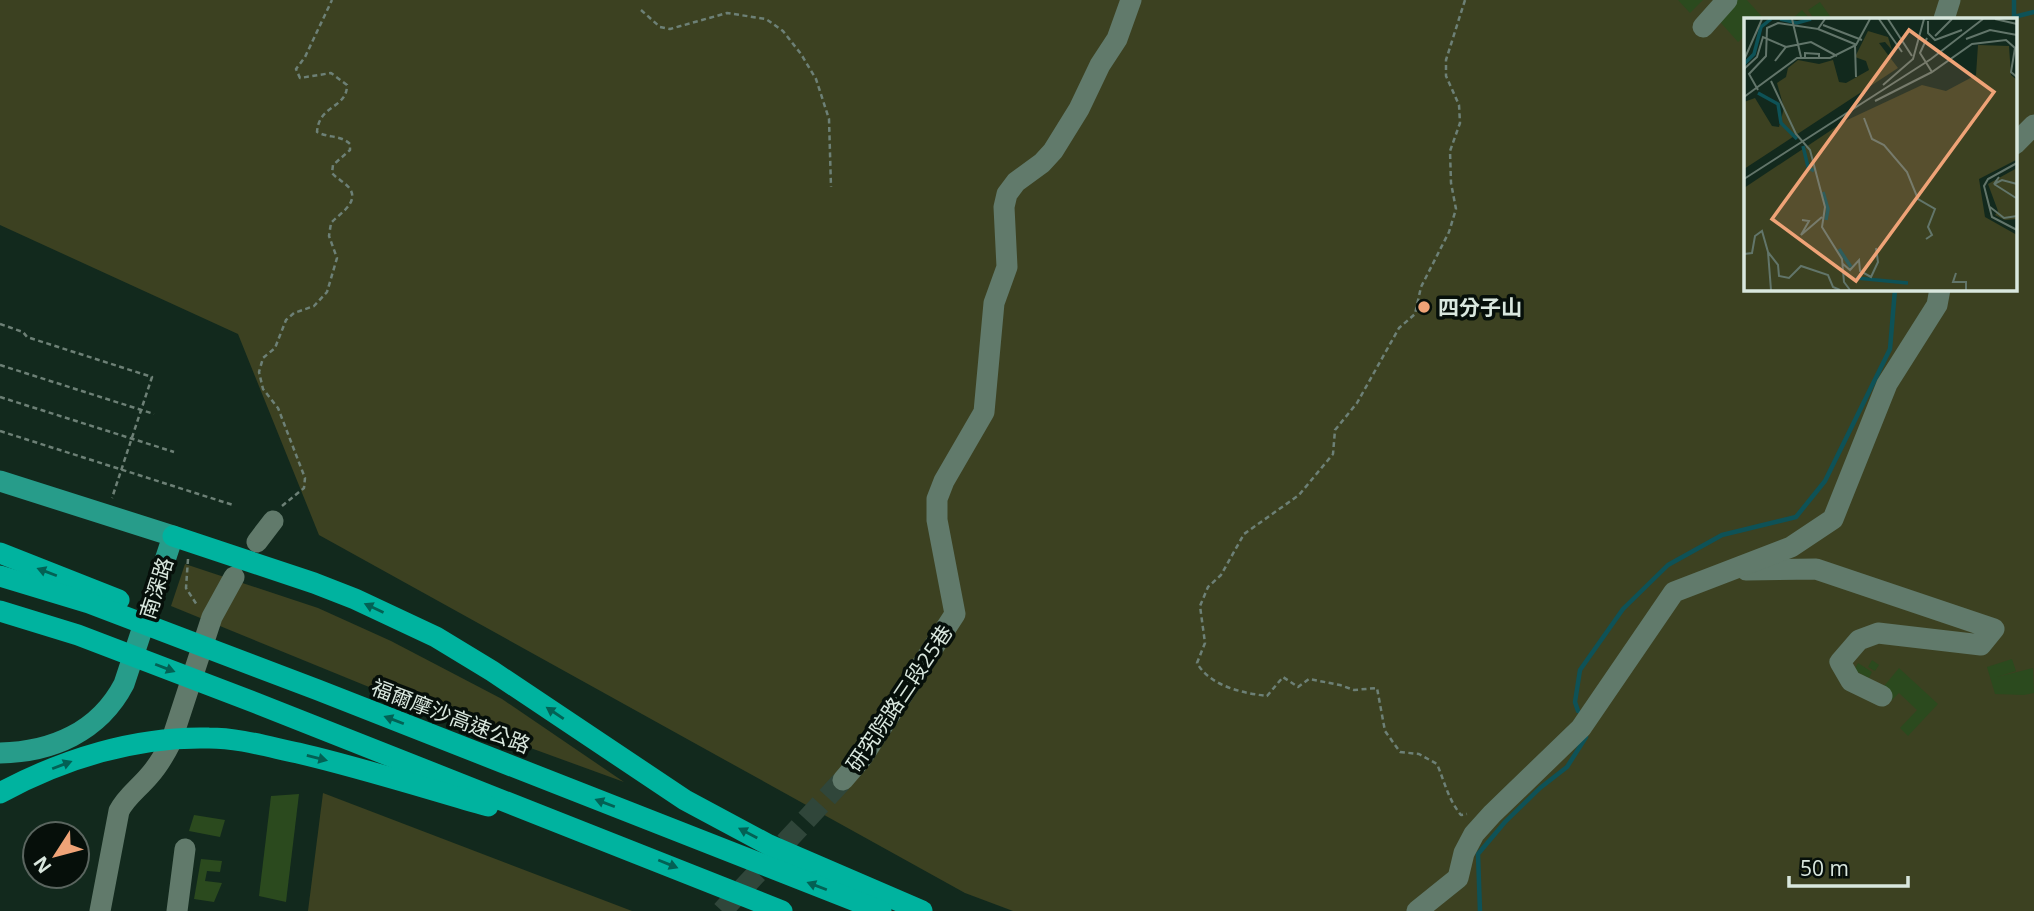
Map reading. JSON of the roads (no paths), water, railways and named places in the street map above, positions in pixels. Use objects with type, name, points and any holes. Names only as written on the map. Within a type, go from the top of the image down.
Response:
[{"type":"highway","points":[[173,536],[314,583],[436,637],[492,671],[685,800],[769,845],[922,911]]},
{"type":"highway","points":[[0,553],[92,597]]},
{"type":"highway","points":[[0,576],[92,597]]},
{"type":"highway","name":"福爾摩沙高速公路","points":[[92,597],[240,646],[318,690],[880,911]]},
{"type":"highway","points":[[0,611],[78,635],[256,703],[782,911]]},
{"type":"highway","points":[[0,793],[65,763],[135,743],[210,738],[251,743],[319,758],[604,839]]},
{"type":"main road","name":"南深路","points":[[0,481],[173,536],[116,701],[102,718],[56,743],[23,752],[0,753]]},
{"type":"main road","name":"南深路","points":[[0,738],[22,743],[56,743]]},
{"type":"lane","name":"研究院路三段25巷","points":[[843,780],[860,759],[955,614],[937,520],[937,499],[944,481],[984,412],[994,303],[1007,267],[1004,207],[1007,194],[1016,182],[1042,163],[1053,151],[1117,39],[1131,0]]},
{"type":"lane","points":[[1703,27],[1727,0]]},
{"type":"lane","points":[[1944,18],[1950,0]]},
{"type":"lane","points":[[2016,143],[2034,125]]},
{"type":"lane","points":[[1416,911],[1458,878],[1464,853],[1474,834],[1581,728],[1674,592],[1791,547],[1833,519],[1887,384],[1937,305],[1940,290]]},
{"type":"lane","points":[[257,542],[273,521]]},
{"type":"lane","points":[[1730,571],[1816,569],[1994,629],[1981,645],[1878,634],[1859,640],[1840,662],[1851,681],[1882,696]]},
{"type":"lane","points":[[100,911],[119,811],[125,800],[161,761],[171,742],[212,617],[234,576]]},
{"type":"lane","points":[[177,911],[185,849]]},
{"type":"waterway","points":[[2014,0],[2014,17]]},
{"type":"waterway","points":[[2013,18],[2034,12]]},
{"type":"waterway","points":[[1578,711],[1575,702],[1580,670],[1623,609],[1668,565],[1722,535],[1796,517],[1825,481],[1890,349],[1895,290]]},
{"type":"waterway","points":[[1480,911],[1478,854],[1505,822],[1540,788],[1567,767],[1586,737]]},
{"type":"tunnel","points":[[722,911],[843,780]]},
{"type":"place","name":"四分子山","points":[[1424,307]]}]
